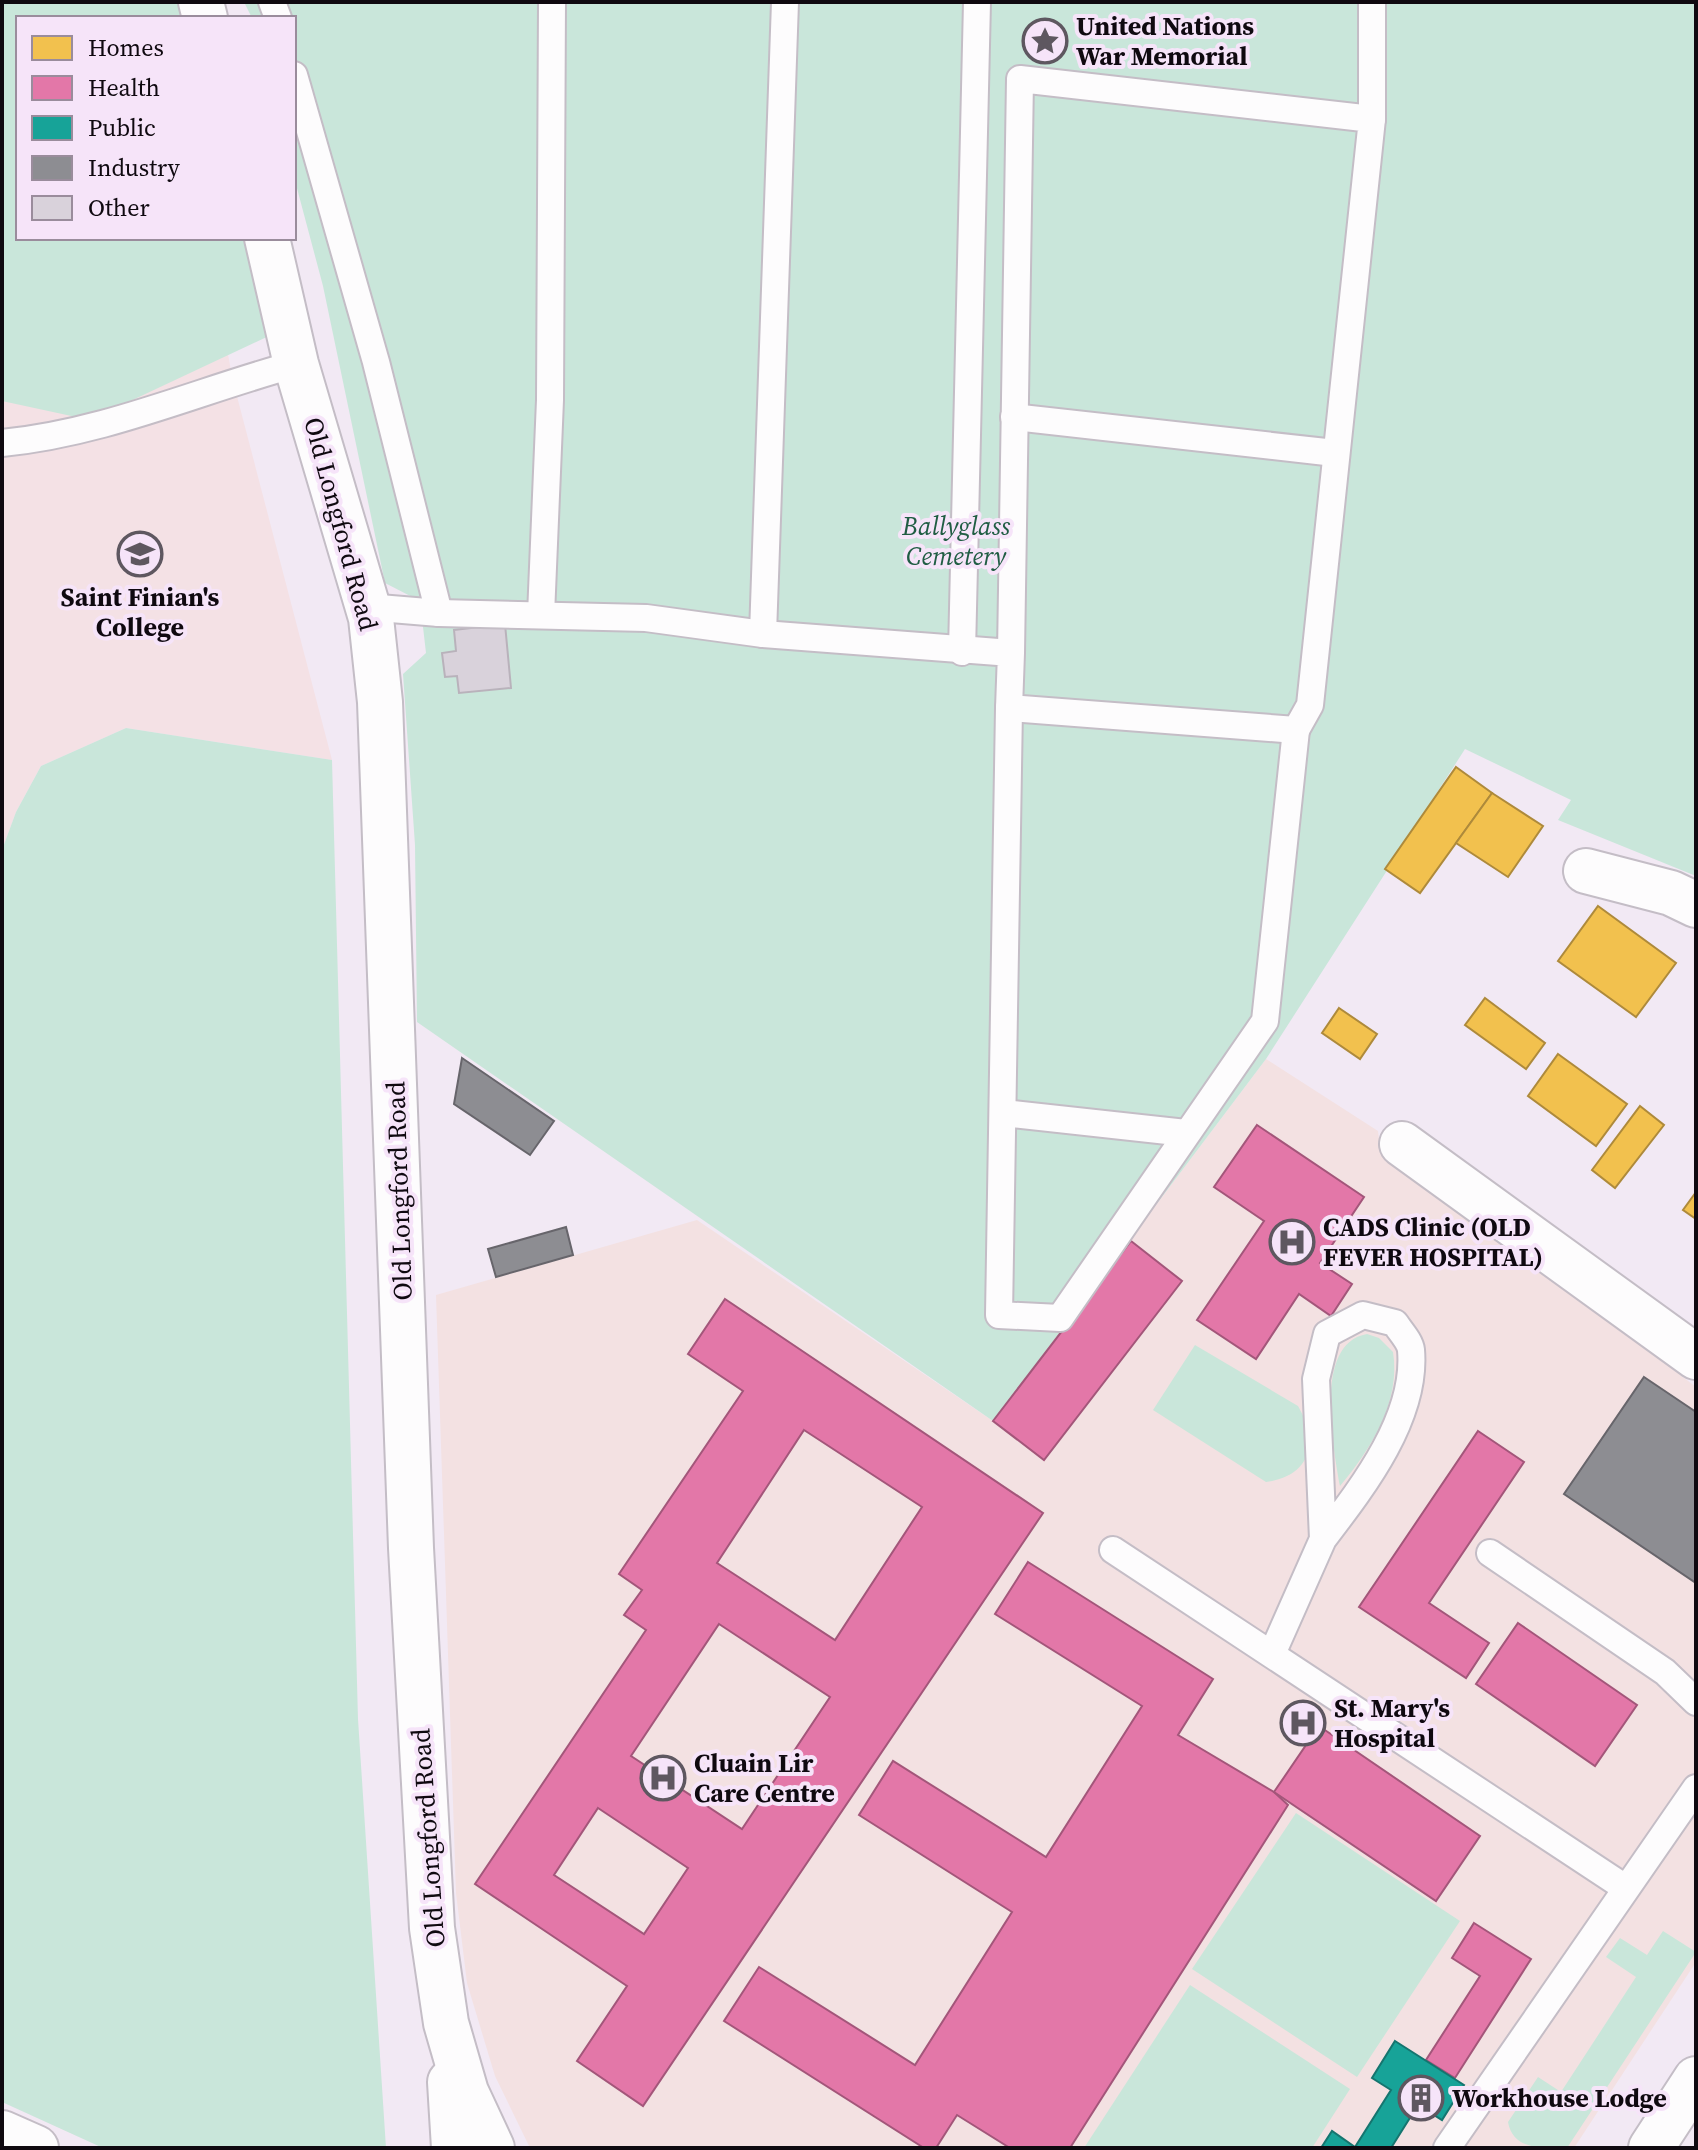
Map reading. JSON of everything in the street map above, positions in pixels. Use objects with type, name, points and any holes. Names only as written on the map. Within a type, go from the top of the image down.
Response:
[{"type":"street","name":"Old Longford Road","points":[[267,240],[296,364],[367,607],[380,702],[423,1804],[432,1928],[446,2023],[471,2103],[492,2148]]},
{"type":"street","points":[[1586,871],[1671,893],[1696,905]]},
{"type":"street","points":[[1402,1144],[1696,1357]]},
{"type":"street","points":[[446,2023],[454,2148]]},
{"type":"street","points":[[1651,2148],[1696,2079]]},
{"type":"street","points":[[1682,2148],[1696,2126]]},
{"type":"street","points":[[2,2133],[36,2148]]},
{"type":"lane","points":[[541,615],[550,400],[552,2]]},
{"type":"lane","points":[[763,634],[785,2]]},
{"type":"lane","points":[[962,652],[977,2]]},
{"type":"lane","points":[[1372,2],[1372,119],[1310,705],[1296,730],[1265,1021],[1060,1318],[999,1315],[1020,79],[1372,119]]},
{"type":"lane","points":[[296,82],[376,362],[439,613]]},
{"type":"lane","points":[[2,443],[66,435],[164,408],[233,381],[296,364]]},
{"type":"lane","points":[[1014,417],[1335,453]]},
{"type":"lane","points":[[367,607],[439,613],[646,618],[763,634],[962,652],[1011,653]]},
{"type":"lane","points":[[1009,708],[1296,730]]},
{"type":"lane","points":[[1003,1113],[1186,1133]]},
{"type":"lane","points":[[1272,1654],[1323,1539],[1356,1496],[1396,1424],[1408,1389],[1411,1346],[1395,1323],[1363,1315],[1327,1334],[1316,1379],[1323,1539]]},
{"type":"lane","points":[[1113,1550],[1624,1887]]},
{"type":"lane","points":[[1490,1553],[1665,1672],[1696,1702]]},
{"type":"lane","points":[[1450,2147],[1624,1887],[1696,1788]]},
{"type":"shaded area","name":"Saint Finian's College","points":[[2,2],[16,16],[16,240],[206,240],[233,381],[332,760],[126,728],[41,766],[16,812],[2,850]]},
{"type":"shaded area","name":"St. Mary's Hospital","points":[[1266,1059],[1378,1131],[1380,1147],[1696,1387],[1696,1962],[1574,2148],[530,2148],[495,2076],[467,1983],[456,1893],[436,1295],[697,1220],[993,1421]]},
{"type":"green space","points":[[2,2],[181,2],[184,16],[16,16],[16,240],[249,240],[271,335],[90,420],[2,401]]},
{"type":"green space","name":"Ballyglass Cemetery","points":[[244,2],[1696,2],[1696,876],[1558,820],[1571,800],[1465,749],[1266,1059],[993,1421],[417,1022],[415,845],[403,674],[426,653],[420,601],[385,583],[323,286],[296,185],[296,16],[251,16]]},
{"type":"green space","points":[[126,728],[332,760],[358,1719],[386,2148],[103,2148],[2,2102],[2,850],[16,812],[41,766]]},
{"type":"green space","points":[[1367,1334],[1379,1338],[1393,1352],[1392,1389],[1388,1407],[1373,1441],[1340,1486],[1331,1424],[1333,1377],[1339,1356],[1350,1342]]},
{"type":"green space","points":[[1195,1345],[1298,1406],[1309,1444],[1307,1455],[1293,1473],[1266,1482],[1153,1410]]},
{"type":"green space","points":[[1296,1813],[1460,1921],[1357,2077],[1192,1969]]},
{"type":"green space","points":[[1663,1931],[1696,1952],[1567,2148],[1522,2143],[1511,2131],[1508,2122],[1538,2077],[1561,2092],[1636,1977],[1606,1957],[1620,1938],[1647,1955]]},
{"type":"green space","points":[[1190,1985],[1350,2089],[1312,2148],[1084,2148]]},
{"type":"building: Homes","points":[[1456,767],[1492,793],[1420,893],[1385,869]]},
{"type":"building: Homes","points":[[1492,793],[1543,826],[1508,877],[1456,843]]},
{"type":"building: Homes","points":[[1598,906],[1676,963],[1636,1017],[1558,961]]},
{"type":"building: Homes","points":[[1485,998],[1545,1043],[1526,1069],[1465,1025]]},
{"type":"building: Homes","points":[[1339,1008],[1377,1034],[1360,1059],[1322,1033]]},
{"type":"building: Homes","points":[[1558,1054],[1627,1104],[1596,1146],[1528,1096]]},
{"type":"building: Homes","points":[[1640,1106],[1664,1125],[1615,1188],[1592,1170]]},
{"type":"building: Homes","points":[[1696,1192],[1696,1219],[1683,1210]]},
{"type":"building: Health","name":"CADS Clinic (OLD FEVER HOSPITAL)","points":[[1257,1125],[1364,1197],[1320,1263],[1352,1284],[1331,1316],[1299,1294],[1256,1359],[1197,1320],[1264,1221],[1214,1187]]},
{"type":"building: Health","points":[[1131,1241],[1182,1281],[1044,1460],[993,1421]]},
{"type":"building: Health","points":[[725,1299],[1043,1513],[643,2106],[577,2061],[627,1986],[475,1884],[646,1630],[624,1615],[642,1590],[619,1574],[743,1391],[688,1354]],"holes":[[[804,1430],[922,1507],[835,1640],[717,1563]],[[719,1624],[830,1697],[742,1829],[631,1756]],[[598,1808],[688,1868],[644,1934],[554,1875]]]},
{"type":"building: Health","points":[[1478,1431],[1524,1462],[1429,1603],[1489,1643],[1466,1678],[1359,1607]]},
{"type":"building: Health","points":[[1028,1562],[1213,1679],[1178,1735],[1274,1792],[1288,1805],[1070,2148],[1010,2148],[957,2115],[936,2148],[924,2148],[724,2021],[759,1967],[915,2065],[1012,1912],[859,1815],[893,1761],[1046,1857],[1142,1706],[995,1614]]},
{"type":"building: Health","points":[[1518,1623],[1637,1705],[1595,1766],[1476,1684]]},
{"type":"building: Health","points":[[1319,1726],[1480,1836],[1436,1901],[1274,1792]]},
{"type":"building: Health","points":[[1474,1923],[1531,1959],[1455,2078],[1426,2060],[1480,1976],[1452,1958]]},
{"type":"building: Public","name":"Workhouse Lodge","points":[[1395,2041],[1464,2085],[1442,2120],[1418,2105],[1391,2148],[1321,2148],[1332,2131],[1355,2147],[1391,2090],[1372,2078]]},
{"type":"building: Industry","points":[[462,1058],[554,1121],[530,1155],[454,1104]]},
{"type":"building: Industry","points":[[566,1227],[573,1255],[496,1277],[488,1249]]},
{"type":"building: Industry","points":[[1644,1377],[1696,1412],[1696,1583],[1564,1494]]},
{"type":"building: Other","points":[[505,624],[511,688],[459,693],[457,676],[445,677],[442,653],[456,651],[454,630]]},
{"type":"place","name":"United Nations War Memorial","points":[[1045,41]]},
{"type":"place","name":"Saint Finian's College","points":[[140,554]]},
{"type":"place","name":"CADS Clinic (OLD FEVER HOSPITAL)","points":[[1292,1242]]},
{"type":"place","name":"St. Mary's Hospital","points":[[1303,1723]]},
{"type":"place","name":"Cluain Lir Care Centre","points":[[663,1778]]},
{"type":"place","name":"Workhouse Lodge","points":[[1421,2098]]}]
